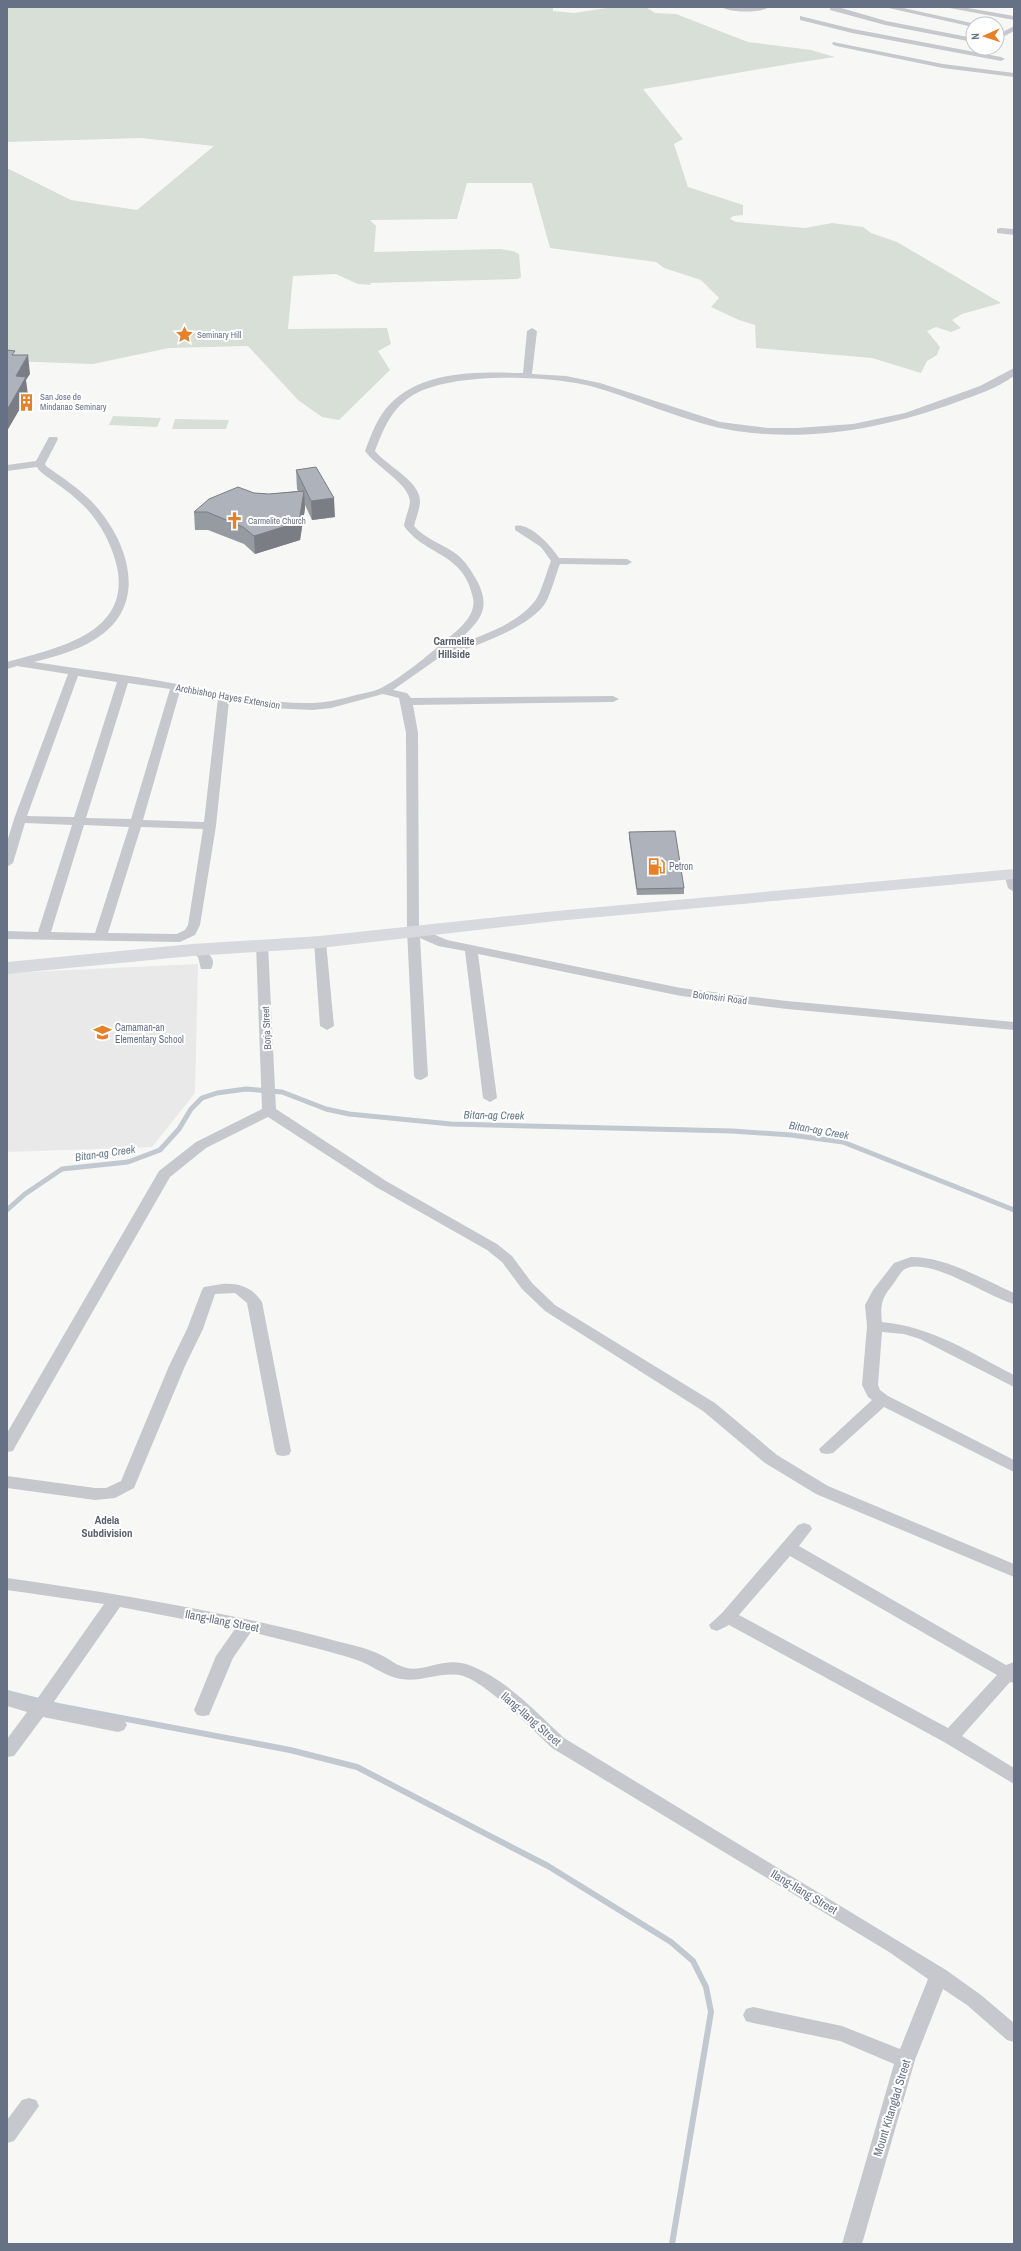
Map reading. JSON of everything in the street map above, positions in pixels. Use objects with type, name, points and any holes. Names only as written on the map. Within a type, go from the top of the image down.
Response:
[{"type":"main road","points":[[7,968],[192,950],[320,942],[413,930],[1013,879]]},
{"type":"street","points":[[726,7],[744,9],[765,7]]},
{"type":"street","points":[[888,7],[965,23]]},
{"type":"street","points":[[948,7],[1014,18]]},
{"type":"street","points":[[833,8],[885,23],[965,38]]},
{"type":"street","points":[[803,18],[852,31],[1001,59]]},
{"type":"street","points":[[836,44],[943,66],[1010,75]]},
{"type":"street","points":[[1000,56],[1010,75]]},
{"type":"street","points":[[1000,230],[1014,232]]},
{"type":"street","points":[[526,377],[532,331]]},
{"type":"street","points":[[383,691],[448,646],[474,619],[479,610],[479,599],[463,567],[445,551],[418,536],[409,526],[415,501],[413,493],[400,478],[376,461],[370,452],[385,419],[392,410],[411,392],[428,383],[464,377],[559,377],[595,384],[713,424],[773,431],[813,432],[863,427],[913,415],[988,386],[1014,371]]},
{"type":"street","points":[[40,464],[53,439]]},
{"type":"street","points":[[7,468],[40,464]]},
{"type":"street","points":[[12,665],[56,652],[98,632],[118,608],[126,586],[123,568],[110,532],[94,511],[73,490],[42,468],[40,464]]},
{"type":"street","points":[[519,528],[545,545],[556,561]]},
{"type":"street","points":[[433,657],[491,636],[521,620],[540,602],[556,561]]},
{"type":"street","points":[[556,561],[627,562]]},
{"type":"street","name":"Archbishop Hayes Extension","points":[[12,665],[74,672],[176,687],[271,705],[312,707],[350,701],[383,691],[403,695],[407,702]]},
{"type":"street","points":[[7,863],[20,819],[74,672]]},
{"type":"street","points":[[43,936],[124,679]]},
{"type":"street","points":[[100,937],[136,823],[176,687]]},
{"type":"street","points":[[7,935],[180,938],[190,932],[194,925],[210,826],[224,696]]},
{"type":"street","points":[[421,1076],[413,930],[412,733],[407,702],[613,699]]},
{"type":"street","points":[[20,819],[210,826]]},
{"type":"street","name":"Bolonsiri Road","points":[[413,930],[431,939],[471,949],[681,992],[780,1004],[1014,1026]]},
{"type":"street","points":[[320,942],[327,1026]]},
{"type":"street","name":"Borja Street","points":[[262,946],[269,1105]]},
{"type":"street","points":[[471,949],[490,1098]]},
{"type":"street","points":[[192,950],[202,953],[206,958],[206,966]]},
{"type":"street","points":[[7,1447],[164,1174],[180,1158],[216,1134],[269,1105],[381,1184],[492,1247],[507,1259],[527,1286],[550,1308],[709,1407],[771,1459],[822,1490],[1014,1571]]},
{"type":"street","points":[[1014,1299],[939,1266],[923,1262],[911,1262],[899,1266],[892,1272],[878,1293],[873,1305],[875,1326],[870,1384],[873,1393],[882,1400],[1014,1467]]},
{"type":"street","points":[[7,1482],[95,1494],[109,1494],[128,1484],[178,1366],[195,1330],[210,1285],[241,1289],[248,1293],[254,1302],[283,1451]]},
{"type":"street","points":[[875,1326],[905,1329],[925,1335],[1014,1382]]},
{"type":"street","points":[[827,1449],[882,1400]]},
{"type":"street","points":[[804,1529],[722,1621],[950,1737],[1014,1777]]},
{"type":"street","points":[[788,1547],[1012,1673],[950,1737]]},
{"type":"street","name":"Ilang-Ilang Street","points":[[7,1584],[116,1600],[247,1626],[340,1648],[376,1660],[391,1670],[409,1675],[447,1668],[463,1669],[478,1676],[511,1699],[558,1743],[859,1924],[939,1975],[980,2005],[1014,2034]]},
{"type":"street","points":[[8,1751],[40,1709],[53,1688],[116,1600]]},
{"type":"street","points":[[203,1710],[225,1656],[247,1626]]},
{"type":"street","points":[[7,1699],[40,1709],[118,1725]]},
{"type":"street","name":"Mount Kitanglad Street","points":[[852,2244],[905,2060],[939,1975]]},
{"type":"street","points":[[753,2015],[842,2034],[905,2060]]},
{"type":"street","points":[[7,2135],[29,2106]]},
{"type":"shaded area","points":[[7,7],[553,7],[553,11],[574,13],[613,7],[646,7],[655,13],[676,14],[748,42],[811,50],[835,57],[643,89],[683,139],[674,144],[688,187],[743,205],[743,215],[733,216],[730,219],[736,222],[805,228],[832,223],[863,227],[871,233],[897,242],[1001,303],[962,314],[952,320],[961,328],[951,332],[936,327],[927,331],[940,347],[937,355],[927,361],[921,373],[872,358],[756,348],[755,325],[739,320],[711,307],[719,298],[701,280],[664,268],[656,262],[550,248],[532,183],[467,183],[457,219],[370,220],[376,226],[374,252],[500,249],[513,251],[519,254],[521,277],[518,279],[371,283],[370,285],[358,284],[336,274],[293,276],[288,329],[387,328],[391,344],[378,351],[390,370],[339,420],[322,417],[298,400],[248,346],[169,348],[93,364],[7,361],[7,168],[71,200],[137,210],[214,146],[141,138],[7,142]]},
{"type":"shaded area","points":[[113,416],[161,418],[157,427],[109,425]]},
{"type":"shaded area","points":[[175,419],[229,420],[226,429],[172,429]]},
{"type":"shaded area","name":"Camaman-an Elementary School","points":[[198,964],[195,1093],[152,1147],[7,1152],[7,973]]},
{"type":"building","points":[[7,350],[15,351],[12,355],[28,355],[16,376],[26,377],[7,410]]},
{"type":"building","points":[[316,467],[334,498],[311,501],[296,470]]},
{"type":"building","points":[[238,487],[254,493],[269,494],[304,491],[299,522],[254,536],[243,527],[207,512],[194,512],[209,499]]},
{"type":"building","name":"Petron","points":[[675,831],[684,888],[637,889],[629,832]]},
{"type":"waterway","name":"Bitan-ag Creek","points":[[7,1210],[25,1194],[62,1169],[128,1162],[160,1150],[179,1129],[191,1109],[202,1098],[217,1093],[246,1089],[282,1092],[326,1109],[349,1114],[451,1124],[732,1131],[791,1135],[843,1142],[1014,1210]]},
{"type":"waterway","points":[[7,1693],[58,1706],[290,1750],[357,1767],[548,1866],[671,1942],[693,1961],[706,1987],[711,2012],[672,2244]]},
{"type":"place","name":"Seminary Hill","points":[[184,335]]},
{"type":"place","name":"San Jose de Mindanao Seminary","points":[[27,402]]},
{"type":"place","name":"Carmelite Church","points":[[235,521]]},
{"type":"place","name":"Petron","points":[[656,866]]},
{"type":"place","name":"Camaman-an Elementary School","points":[[102,1033]]},
{"type":"district","name":"Carmelite Hillside","points":[[454,647]]},
{"type":"district","name":"Adela Subdivision","points":[[107,1526]]}]
